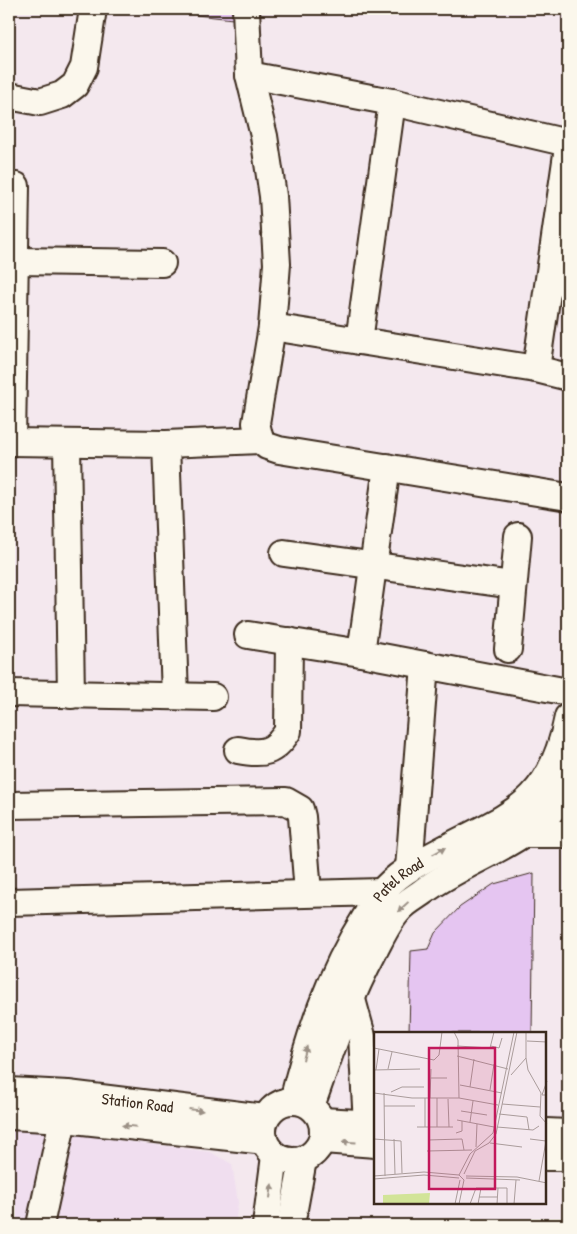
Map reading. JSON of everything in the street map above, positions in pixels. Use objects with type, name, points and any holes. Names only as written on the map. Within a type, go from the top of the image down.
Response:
[{"type":"street","points":[[9,96],[40,102],[62,95],[76,85],[84,67],[93,9]]},
{"type":"street","points":[[246,9],[250,75],[264,136],[273,196],[277,264],[272,327],[256,423],[260,440],[266,446],[279,450],[568,497]]},
{"type":"street","points":[[250,75],[392,102],[568,143]]},
{"type":"street","points":[[359,341],[392,102]]},
{"type":"street","points":[[536,369],[568,147]]},
{"type":"street","points":[[16,186],[10,442],[166,444],[260,440]]},
{"type":"street","points":[[15,261],[162,263]]},
{"type":"street","points":[[272,327],[536,369],[568,377]]},
{"type":"street","points":[[67,443],[71,695]]},
{"type":"street","points":[[166,444],[175,696]]},
{"type":"street","points":[[361,653],[387,467]]},
{"type":"street","points":[[508,649],[518,536]]},
{"type":"street","points":[[284,554],[513,585]]},
{"type":"street","points":[[248,635],[361,653],[568,692]]},
{"type":"street","points":[[238,750],[255,754],[272,750],[288,732],[289,641]]},
{"type":"street","points":[[409,868],[425,665]]},
{"type":"street","points":[[9,693],[213,697]]},
{"type":"street","name":"Patel Road","points":[[312,1117],[319,1009],[358,930],[381,892],[409,868],[512,814],[538,792],[552,769],[563,745],[568,717]]},
{"type":"street","name":"Patel Road","points":[[312,1117],[351,996],[379,942],[399,909],[433,884],[481,856],[526,834],[557,807],[568,789]]},
{"type":"street","points":[[9,805],[286,801],[300,809],[302,817],[308,893]]},
{"type":"street","points":[[526,834],[568,834]]},
{"type":"street","points":[[9,902],[381,892]]},
{"type":"street","points":[[266,1225],[268,1138],[275,1107],[373,1131],[362,1036],[351,996]]},
{"type":"street","name":"Station Road","points":[[9,1091],[66,1106],[268,1138],[293,1162],[303,1160]]},
{"type":"street","points":[[40,1225],[66,1106]]},
{"type":"street","name":"Station Road","points":[[9,1116],[66,1106]]},
{"type":"street","points":[[291,1225],[303,1160],[318,1149],[312,1117]]},
{"type":"street","points":[[547,1132],[568,1133]]},
{"type":"street","points":[[547,1156],[568,1157]]},
{"type":"shaded area","points":[[9,1126],[210,1152],[232,1164],[238,1202],[235,1225],[9,1225]]},
{"type":"building","points":[[196,9],[232,9],[233,19],[196,15]]},
{"type":"building","points":[[534,873],[532,1032],[409,1032],[411,951],[428,949],[435,933],[460,907],[494,884]]}]
